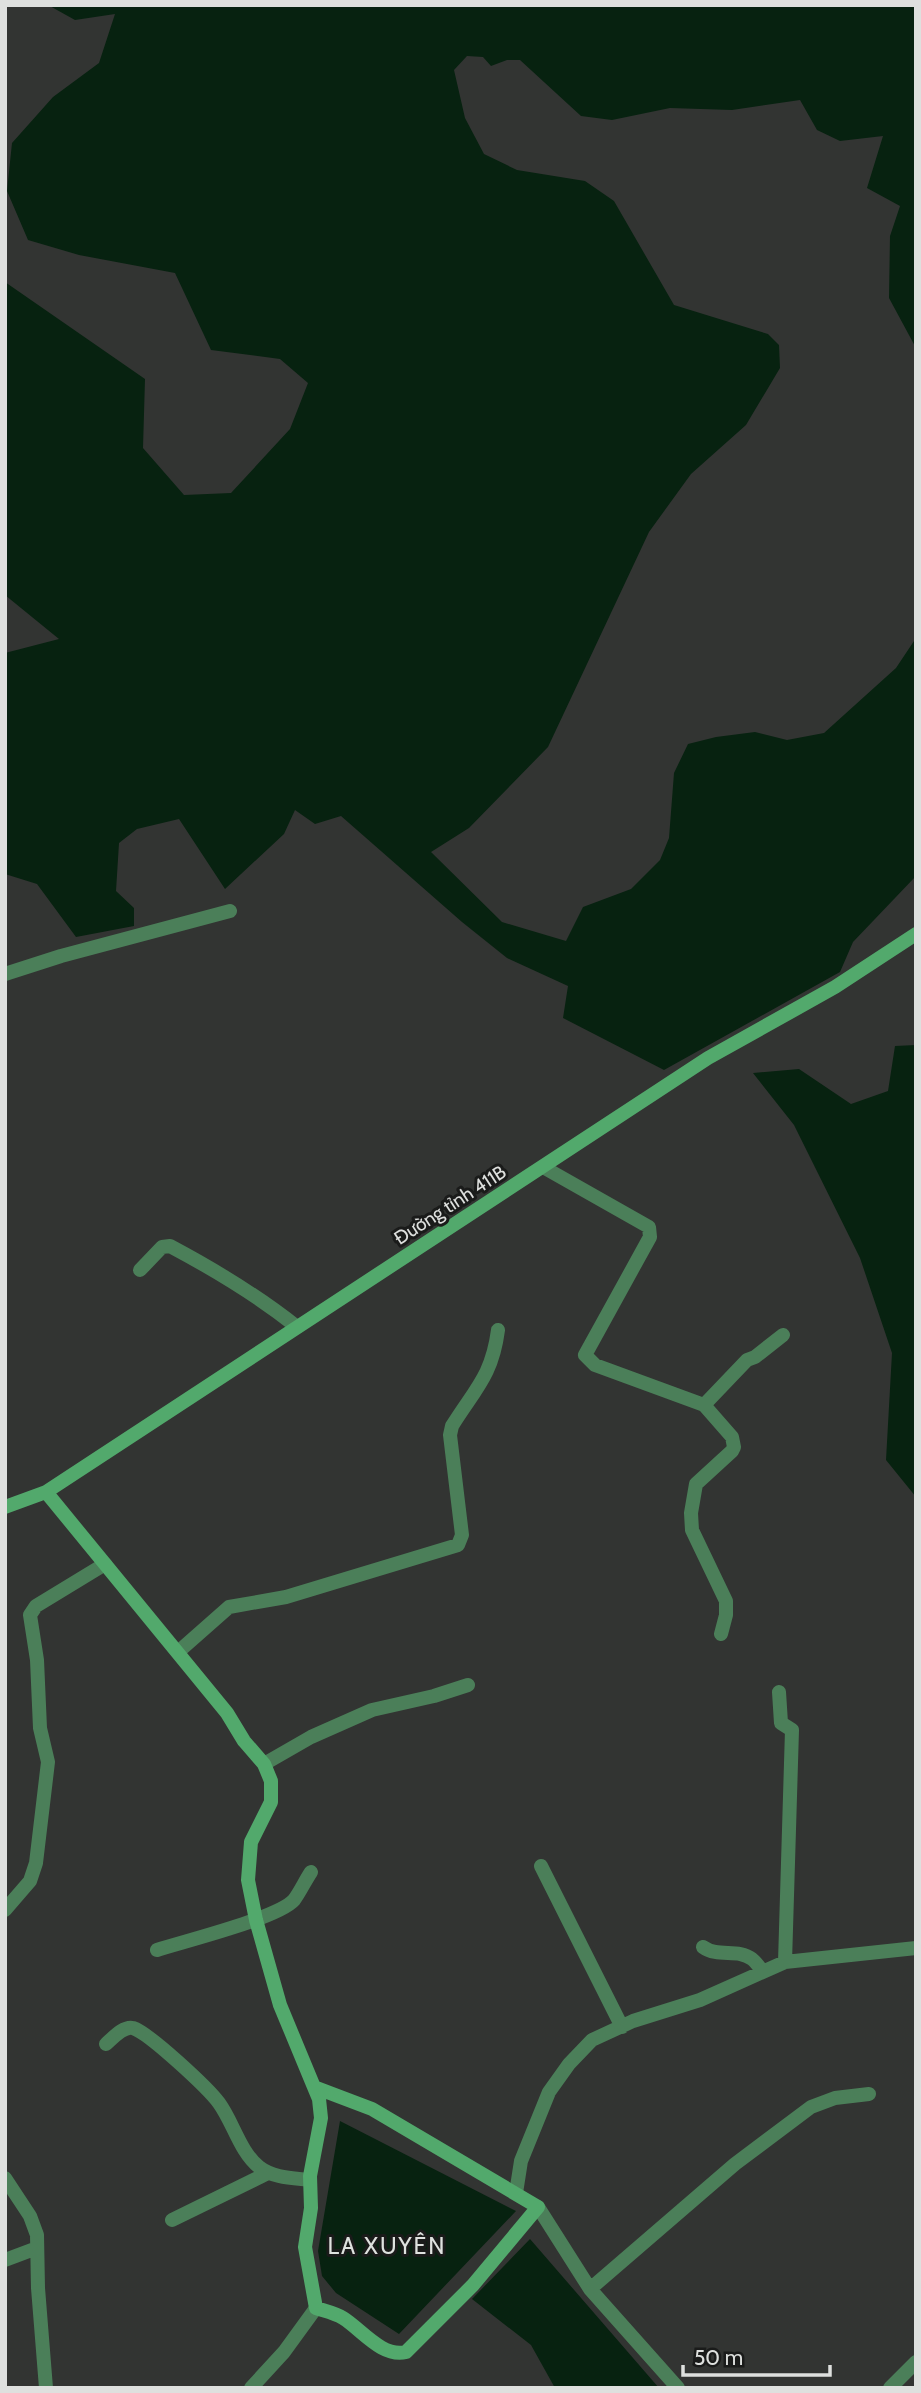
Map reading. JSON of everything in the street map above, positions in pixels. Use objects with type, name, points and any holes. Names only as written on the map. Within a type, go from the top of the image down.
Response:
[{"type":"street","points":[[5,974],[153,930],[230,911]]},
{"type":"street","name":"Đường tỉnh 411B","points":[[5,1507],[46,1492],[708,1058],[835,987],[913,937]]},
{"type":"street","points":[[543,1167],[649,1227],[649,1237],[585,1355],[595,1365],[704,1405],[732,1437],[732,1451],[696,1484],[691,1513],[692,1530],[726,1601],[721,1634]]},
{"type":"street","points":[[140,1270],[162,1247],[170,1246],[225,1275],[297,1327]]},
{"type":"street","points":[[178,1652],[229,1607],[286,1597],[461,1542],[450,1434],[452,1426],[486,1376],[493,1360],[498,1330]]},
{"type":"street","points":[[704,1405],[747,1360],[783,1335]]},
{"type":"street","points":[[46,1492],[227,1713],[244,1741],[264,1764],[271,1781],[271,1802],[251,1842],[248,1880],[256,1920],[280,2005],[318,2099],[321,2118],[310,2179],[311,2208],[306,2247],[316,2308],[284,2352],[251,2388]]},
{"type":"street","points":[[5,1910],[30,1881],[36,1863],[48,1762],[40,1728],[37,1660],[30,1615],[36,1606],[105,1564]]},
{"type":"street","points":[[264,1764],[311,1737],[372,1710],[468,1685]]},
{"type":"street","points":[[779,1692],[781,1723],[792,1730],[785,1962]]},
{"type":"street","points":[[541,1866],[622,2027]]},
{"type":"street","points":[[157,1950],[256,1920],[292,1901],[311,1872]]},
{"type":"street","points":[[703,1947],[717,1954],[744,1955],[753,1959],[763,1972]]},
{"type":"street","points":[[516,2193],[521,2161],[550,2092],[569,2064],[592,2040],[700,2000],[785,1962],[916,1948]]},
{"type":"street","points":[[106,2044],[123,2029],[131,2028],[147,2036],[219,2103],[257,2166],[282,2177],[310,2179]]},
{"type":"street","points":[[314,2087],[372,2109],[538,2207],[590,2288],[678,2388]]},
{"type":"street","points":[[590,2288],[735,2164],[811,2108],[835,2098],[869,2094]]},
{"type":"street","points":[[172,2220],[268,2173]]},
{"type":"street","points":[[5,2178],[35,2226],[46,2388]]},
{"type":"street","points":[[316,2308],[341,2317],[388,2351],[406,2352],[473,2285],[538,2207]]},
{"type":"street","points":[[5,2260],[37,2248]]},
{"type":"street","points":[[890,2388],[916,2362]]},
{"type":"shaded area","points":[[48,5],[916,5],[916,348],[889,298],[890,236],[900,206],[867,188],[883,136],[840,141],[817,130],[800,100],[732,110],[670,108],[612,120],[581,116],[520,60],[507,60],[491,66],[483,57],[467,56],[454,70],[465,118],[484,154],[517,170],[585,181],[614,201],[674,305],[768,334],[779,345],[780,368],[746,425],[691,474],[649,532],[548,747],[469,828],[431,852],[502,922],[566,941],[583,907],[631,889],[660,860],[669,838],[674,773],[688,744],[755,732],[787,740],[824,733],[896,668],[916,638],[916,876],[853,942],[840,972],[664,1070],[563,1018],[568,986],[507,958],[341,816],[315,824],[295,810],[284,834],[225,889],[179,819],[137,829],[119,843],[116,891],[134,908],[134,926],[76,937],[37,884],[5,874],[5,653],[59,639],[5,595],[5,282],[145,379],[143,448],[184,495],[231,493],[290,429],[308,383],[280,359],[211,350],[175,273],[79,255],[28,240],[7,191],[12,143],[53,97],[99,63],[115,14],[75,20]]},
{"type":"shaded area","points":[[916,1045],[916,1497],[886,1460],[892,1353],[860,1258],[794,1125],[753,1073],[799,1069],[851,1104],[888,1091],[895,1046]]},
{"type":"shaded area","points":[[340,2121],[516,2211],[399,2334],[336,2293],[322,2276],[318,2251]]},
{"type":"shaded area","points":[[530,2239],[659,2388],[555,2388],[531,2345],[472,2299]]},
{"type":"district","name":"LA XUYÊN","points":[[387,2246]]}]
